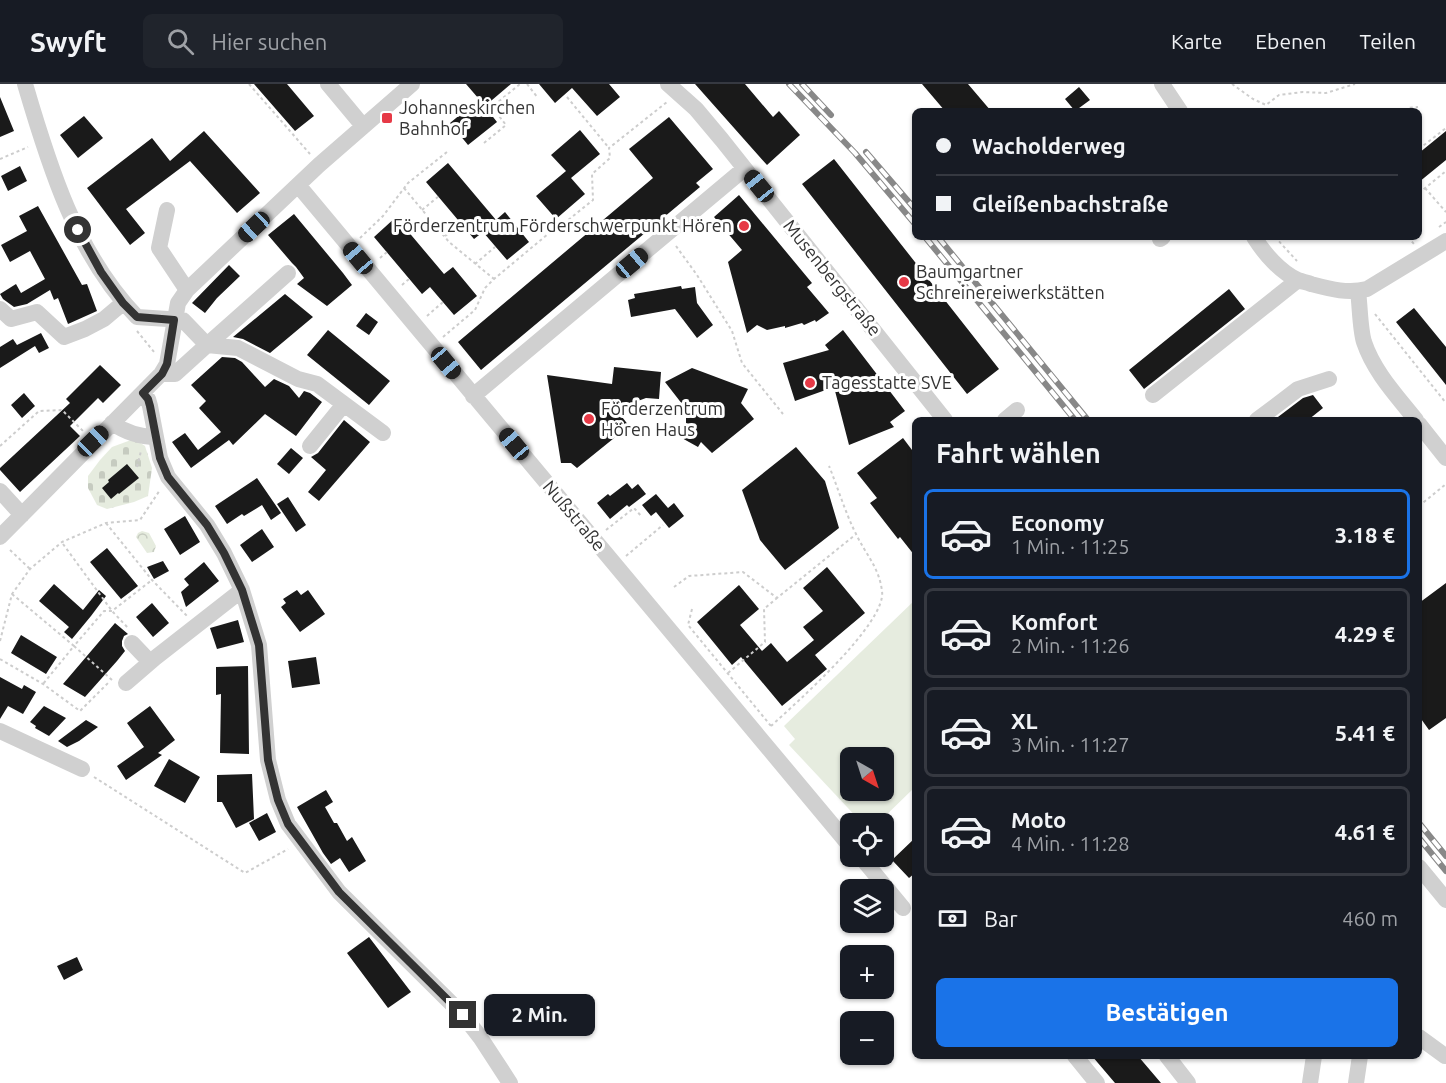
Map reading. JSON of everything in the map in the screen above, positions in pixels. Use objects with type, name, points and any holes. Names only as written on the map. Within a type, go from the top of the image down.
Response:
[{"type":"street","points":[[25,84],[42,142],[67,209],[101,272],[125,305],[137,317],[183,320],[207,345],[238,348],[298,379],[317,384],[383,433]]},
{"type":"street","points":[[328,84],[363,126]]},
{"type":"street","points":[[4,542],[22,515],[162,374],[167,364],[177,303],[187,290],[319,165],[412,84]]},
{"type":"street","points":[[1162,84],[1178,108]]},
{"type":"street","name":"Musenbergstraße","points":[[674,88],[696,109],[943,417]]},
{"type":"street","points":[[473,396],[744,169]]},
{"type":"street","name":"Nußstraße","points":[[298,185],[615,565],[765,731],[840,832]]},
{"type":"street","points":[[167,210],[159,248],[187,290]]},
{"type":"street","points":[[1414,417],[1373,362],[1363,341],[1359,298],[1367,289],[1442,234]]},
{"type":"street","points":[[1256,240],[1283,271],[1299,272],[1335,290],[1359,298]]},
{"type":"street","points":[[1153,395],[1299,272]]},
{"type":"street","points":[[162,374],[175,374],[288,273]]},
{"type":"street","points":[[0,309],[11,319],[37,312],[64,337],[86,329],[125,305]]},
{"type":"street","points":[[1261,417],[1298,389],[1329,379]]},
{"type":"street","points":[[143,393],[148,399],[160,458],[168,477],[207,525],[242,590],[259,645],[268,760],[278,800],[288,824],[339,892],[463,1015],[510,1083]]},
{"type":"street","points":[[310,446],[344,404]]},
{"type":"street","points":[[112,423],[122,430],[156,436]]},
{"type":"street","points":[[1422,428],[1446,458]]},
{"type":"street","points":[[0,491],[22,515]]},
{"type":"street","points":[[119,681],[150,662],[242,590]]},
{"type":"street","points":[[130,636],[150,662]]},
{"type":"street","points":[[0,731],[82,769]]},
{"type":"street","points":[[869,867],[903,908]]},
{"type":"street","points":[[1422,871],[1446,900]]},
{"type":"street","points":[[1422,1039],[1445,1056]]},
{"type":"street","points":[[1077,1059],[1097,1083]]},
{"type":"street","points":[[1169,1059],[1188,1083]]},
{"type":"street","points":[[1310,1083],[1314,1059]]},
{"type":"street","points":[[1356,1083],[1359,1059]]},
{"type":"path","points":[[249,84],[319,165]]},
{"type":"path","points":[[484,143],[506,125],[492,107],[520,84]]},
{"type":"path","points":[[527,84],[538,98]]},
{"type":"path","points":[[1232,84],[1252,99],[1266,105],[1279,95],[1304,92],[1326,93],[1355,84]]},
{"type":"path","points":[[609,148],[674,88]]},
{"type":"path","points":[[432,346],[476,310],[485,288],[494,279],[592,200],[592,174],[610,158],[609,148],[567,97]]},
{"type":"path","points":[[1408,108],[1418,107]]},
{"type":"path","points":[[1422,147],[1446,128]]},
{"type":"path","points":[[0,159],[42,142]]},
{"type":"path","points":[[349,248],[383,216],[421,172],[447,152]]},
{"type":"path","points":[[1422,190],[1446,171]]},
{"type":"path","points":[[1425,188],[1446,212]]},
{"type":"path","points":[[404,189],[444,236],[494,279]]},
{"type":"path","points":[[422,210],[439,196]]},
{"type":"path","points":[[1442,234],[1446,222]]},
{"type":"path","points":[[444,236],[461,223]]},
{"type":"path","points":[[667,234],[698,275],[732,331],[742,363],[783,414]]},
{"type":"path","points":[[1277,240],[1299,272]]},
{"type":"path","points":[[475,264],[495,247]]},
{"type":"path","points":[[1359,298],[1374,313],[1446,404]]},
{"type":"path","points":[[415,326],[443,302]]},
{"type":"path","points":[[125,305],[134,328],[154,352],[169,352]]},
{"type":"path","points":[[0,446],[39,411],[62,410],[93,441]]},
{"type":"path","points":[[692,609],[688,625],[728,674],[765,731],[830,672],[876,615],[883,594],[878,571],[856,534],[829,466]]},
{"type":"path","points":[[0,641],[12,594],[30,569],[62,542],[106,523],[140,520],[168,477]]},
{"type":"path","points":[[1422,504],[1446,484]]},
{"type":"path","points":[[594,540],[634,508],[642,517]]},
{"type":"path","points":[[106,523],[152,580],[197,625]]},
{"type":"path","points":[[615,565],[663,525]]},
{"type":"path","points":[[728,674],[765,642],[764,609],[856,534]]},
{"type":"path","points":[[4,542],[30,569]]},
{"type":"path","points":[[62,542],[130,636]]},
{"type":"path","points":[[674,587],[689,576],[743,572],[777,598]]},
{"type":"path","points":[[43,684],[104,611],[112,611],[152,580]]},
{"type":"path","points":[[0,659],[43,684],[80,711],[119,681],[12,594]]},
{"type":"path","points":[[82,769],[244,873],[301,842]]},
{"type":"green space","points":[[131,440],[145,446],[152,468],[148,496],[107,509],[97,505],[88,488],[88,476],[112,447]]},
{"type":"green space","points":[[142,531],[149,533],[156,546],[154,552],[147,553],[136,537]]},
{"type":"green space","points":[[912,603],[912,790],[888,813],[853,813],[841,801],[894,801],[894,747],[840,747],[840,799],[789,745],[795,739],[784,726]]},
{"type":"building","points":[[254,84],[287,84],[314,116],[295,131]]},
{"type":"building","points":[[466,84],[511,84],[485,106]]},
{"type":"building","points":[[539,84],[609,84],[620,97],[597,116],[572,88],[555,103]]},
{"type":"building","points":[[695,84],[745,84],[773,117],[779,111],[800,135],[767,165]]},
{"type":"building","points":[[922,84],[968,84],[988,108],[942,108]]},
{"type":"building","points":[[1079,87],[1090,100],[1079,108],[1072,108],[1065,99]]},
{"type":"building","points":[[0,97],[14,131],[0,137]]},
{"type":"building","points":[[479,99],[497,122],[468,145],[450,123]]},
{"type":"building","points":[[84,116],[103,138],[78,158],[60,135]]},
{"type":"building","points":[[669,117],[713,169],[696,183],[700,187],[481,370],[458,342],[653,178],[629,149]]},
{"type":"building","points":[[580,130],[600,154],[571,178],[585,194],[556,219],[536,196],[566,171],[551,155]]},
{"type":"building","points":[[204,131],[260,193],[237,213],[190,161],[126,209],[145,233],[130,245],[87,188],[152,138],[170,161]]},
{"type":"building","points":[[1446,131],[1446,160],[1422,180],[1422,151]]},
{"type":"building","name":"Baumgartner Schreinereiwerkstätten","points":[[834,159],[999,369],[967,394],[802,184]]},
{"type":"building","points":[[448,163],[496,220],[505,212],[529,242],[507,260],[483,232],[474,239],[426,182]]},
{"type":"building","points":[[20,166],[27,181],[8,191],[1,176]]},
{"type":"building","points":[[739,195],[812,283],[807,287],[829,313],[816,322],[815,320],[804,325],[802,323],[767,330],[757,325],[747,333],[728,262],[742,250],[714,217]]},
{"type":"building","points":[[38,206],[82,285],[87,284],[97,311],[68,324],[58,298],[54,300],[50,290],[27,304],[14,307],[0,294],[16,284],[21,293],[45,279],[30,251],[10,262],[1,245],[27,231],[19,216]]},
{"type":"building","points":[[294,214],[352,285],[327,306],[297,284],[304,278],[268,235]]},
{"type":"building","points":[[396,217],[444,274],[453,267],[477,296],[454,315],[430,287],[422,294],[374,237]]},
{"type":"building","points":[[229,265],[240,276],[205,313],[192,303]]},
{"type":"building","points":[[681,286],[682,289],[695,287],[697,303],[713,325],[697,338],[675,309],[631,317],[628,300],[635,298],[634,294]]},
{"type":"building","points":[[1229,289],[1245,309],[1144,389],[1129,370]]},
{"type":"building","points":[[285,294],[313,317],[270,353],[243,339],[233,337]]},
{"type":"building","points":[[1414,308],[1446,347],[1446,385],[1396,322]]},
{"type":"building","points":[[366,313],[378,322],[369,335],[356,326]]},
{"type":"building","points":[[328,330],[390,381],[369,405],[307,355]]},
{"type":"building","name":"Tagesstatte SVE","points":[[843,330],[905,411],[890,422],[894,427],[849,445],[834,387],[795,401],[783,363],[829,350],[825,345]]},
{"type":"building","points":[[41,333],[49,348],[39,353],[35,346],[0,368],[0,347],[13,339],[17,345]]},
{"type":"building","points":[[222,357],[235,358],[242,362],[265,387],[274,379],[289,386],[299,398],[304,391],[322,402],[296,436],[265,414],[233,445],[229,440],[191,468],[172,442],[185,433],[198,450],[221,432],[199,408],[206,401],[191,385]]},
{"type":"building","points":[[100,365],[121,385],[103,403],[98,398],[70,426],[80,436],[20,492],[0,468],[70,403],[66,399]]},
{"type":"building","name":"Förderzentrum Hören Haus","points":[[614,367],[661,372],[659,399],[646,398],[616,409],[629,426],[577,468],[571,463],[561,463],[547,375],[612,384]]},
{"type":"building","name":"Förderzentrum Hören Haus","points":[[692,368],[748,389],[741,403],[754,419],[712,453],[701,442],[698,447],[680,437],[686,424],[686,409],[665,382]]},
{"type":"building","points":[[24,393],[35,406],[22,418],[11,405]]},
{"type":"building","points":[[1313,395],[1323,408],[1312,417],[1278,417],[1303,398]]},
{"type":"building","points":[[344,420],[370,442],[319,501],[308,492],[326,470],[311,457],[318,453]]},
{"type":"building","points":[[903,438],[912,450],[912,552],[900,537],[898,539],[870,503],[877,498],[857,473]]},
{"type":"building","points":[[796,447],[825,481],[839,528],[785,570],[760,540],[742,490]]},
{"type":"building","points":[[291,448],[303,458],[289,474],[277,464]]},
{"type":"building","points":[[127,464],[139,478],[111,499],[102,488]]},
{"type":"building","points":[[257,478],[281,513],[271,520],[262,505],[227,524],[215,506]]},
{"type":"building","points":[[627,483],[632,489],[638,484],[646,494],[629,507],[627,505],[610,519],[597,503]]},
{"type":"building","points":[[656,494],[668,508],[674,503],[684,516],[669,528],[656,512],[651,516],[642,505]]},
{"type":"building","points":[[288,497],[306,525],[296,532],[277,504]]},
{"type":"building","points":[[185,516],[200,542],[180,555],[164,529]]},
{"type":"building","points":[[262,529],[274,547],[252,562],[240,545]]},
{"type":"building","points":[[107,548],[138,586],[121,599],[90,562]]},
{"type":"building","points":[[163,561],[169,571],[154,579],[147,567]]},
{"type":"building","points":[[204,562],[219,581],[186,607],[181,592],[189,585],[184,579]]},
{"type":"building","points":[[827,567],[865,613],[815,655],[827,669],[782,706],[741,657],[732,665],[697,622],[739,585],[759,609],[740,625],[762,651],[771,643],[787,662],[814,640],[803,627],[823,611],[803,588]]},
{"type":"building","points":[[1446,583],[1446,718],[1429,730],[1422,720],[1422,601]]},
{"type":"building","points":[[54,584],[83,610],[99,590],[106,596],[72,639],[64,632],[69,627],[39,601]]},
{"type":"building","points":[[297,590],[301,595],[308,590],[325,614],[300,632],[281,607],[286,603],[283,599]]},
{"type":"building","points":[[152,603],[169,623],[153,637],[136,617]]},
{"type":"building","points":[[238,620],[244,642],[217,649],[210,628]]},
{"type":"building","points":[[115,623],[128,634],[122,641],[125,651],[117,661],[85,697],[63,684]]},
{"type":"building","points":[[21,635],[57,657],[46,674],[11,653]]},
{"type":"building","points":[[316,657],[320,684],[292,688],[288,661]]},
{"type":"building","points":[[248,666],[249,754],[220,753],[221,694],[216,695],[216,667]]},
{"type":"building","points":[[0,677],[22,689],[24,685],[36,692],[23,714],[8,706],[0,719]]},
{"type":"building","points":[[44,706],[66,718],[49,736],[35,728],[36,726],[30,722]]},
{"type":"building","points":[[150,706],[175,740],[158,753],[162,755],[126,780],[117,766],[144,747],[127,723]]},
{"type":"building","points":[[86,720],[98,727],[67,747],[58,741]]},
{"type":"building","points":[[169,759],[200,777],[185,803],[154,786]]},
{"type":"building","points":[[252,774],[254,819],[236,828],[222,802],[217,802],[217,775]]},
{"type":"building","points":[[326,790],[333,802],[325,807],[334,823],[337,823],[347,841],[352,837],[366,861],[349,872],[340,858],[331,864],[297,807]]},
{"type":"building","points":[[267,813],[276,832],[259,841],[249,823]]},
{"type":"building","points":[[912,841],[912,876],[909,878],[894,862],[894,858]]},
{"type":"building","points":[[369,937],[411,992],[388,1008],[347,953]]},
{"type":"building","points":[[77,957],[83,970],[64,980],[57,966]]},
{"type":"building","points":[[1095,1059],[1141,1059],[1161,1083],[1115,1083]]},
{"type":"railway","points":[[789,84],[855,153],[912,220]]},
{"type":"railway","points":[[802,84],[831,115]]},
{"type":"railway","points":[[866,152],[912,206]]},
{"type":"railway","points":[[927,240],[1073,417]]},
{"type":"railway","points":[[940,240],[1086,417]]},
{"type":"railway","points":[[1422,827],[1446,856]]},
{"type":"railway","points":[[1422,842],[1446,871]]},
{"type":"place","name":"Johanneskirchen Bahnhof","points":[[387,118]]},
{"type":"place","name":"Förderzentrum Förderschwerpunkt Hören","points":[[744,226]]},
{"type":"place","name":"Baumgartner Schreinereiwerkstätten","points":[[904,282]]},
{"type":"place","name":"Tagesstatte SVE","points":[[810,383]]},
{"type":"place","name":"Förderzentrum Hören Haus","points":[[589,419]]},
{"type":"route","points":[[78,230],[101,272],[123,303],[137,317],[174,320],[167,364],[162,374],[143,393],[148,399],[160,458],[168,477],[207,525],[242,590],[259,645],[268,760],[278,800],[288,824],[339,892],[463,1015]]}]
